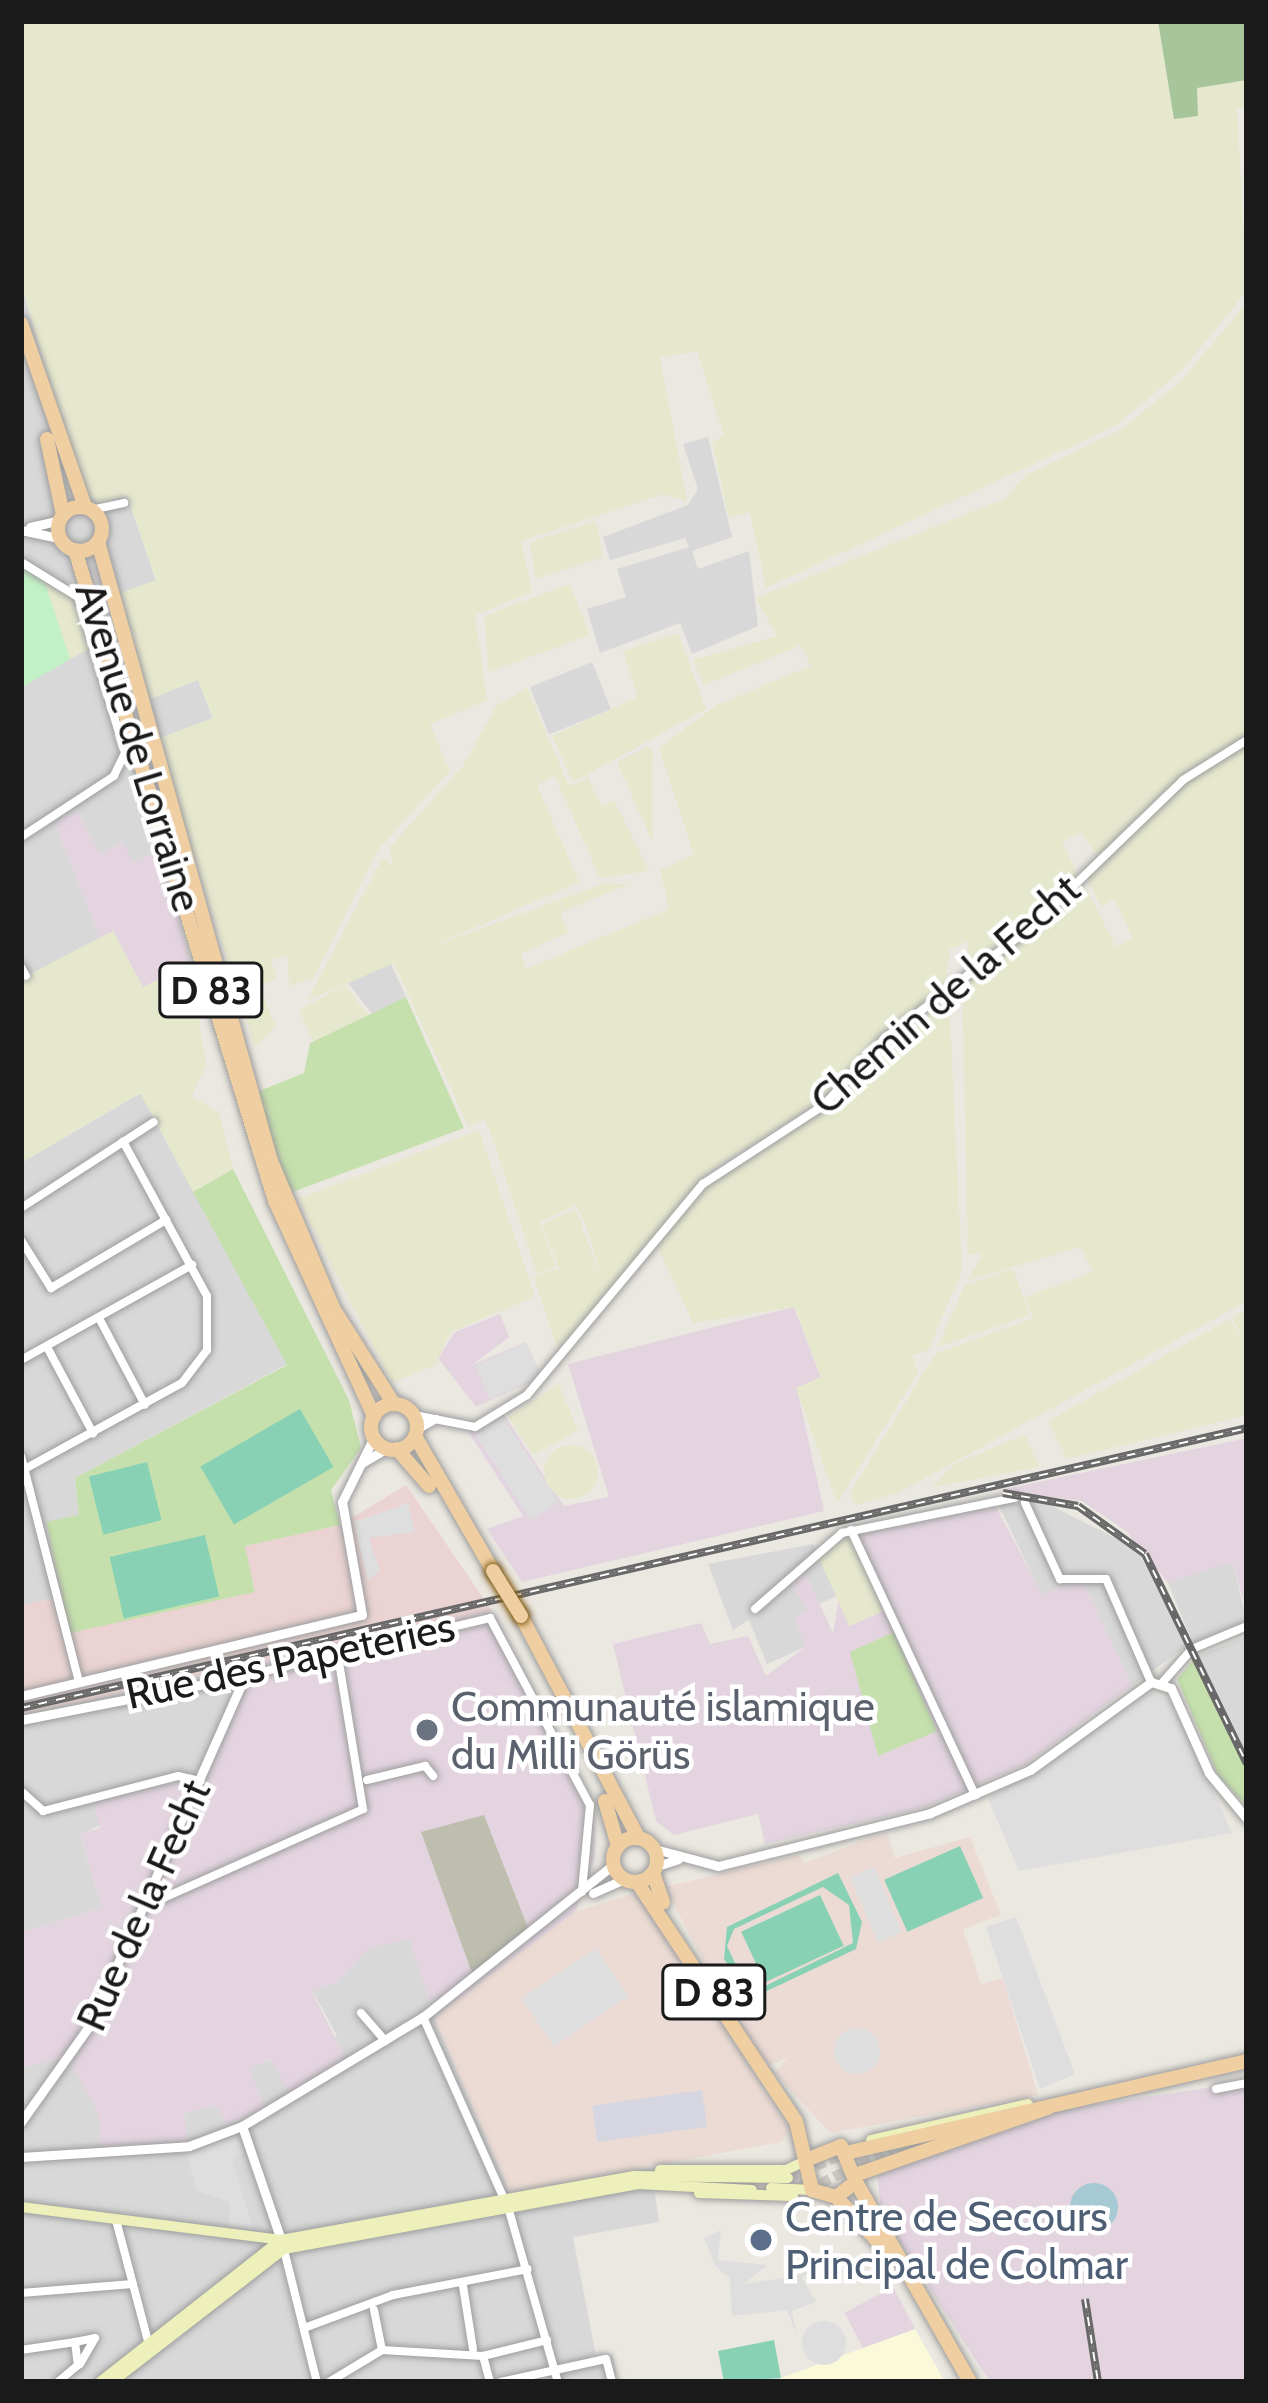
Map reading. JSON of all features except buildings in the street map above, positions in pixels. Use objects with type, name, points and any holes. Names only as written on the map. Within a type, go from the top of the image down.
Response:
[{"type":"main road","name":"Avenue de Lorraine","points":[[21,323],[96,511],[98,542],[271,1161],[333,1308],[394,1404]]},
{"type":"main road","name":"Avenue de Lorraine","points":[[21,354],[62,518],[60,538],[75,550],[275,1202],[374,1416]]},
{"type":"main road","points":[[62,518],[96,511]]},
{"type":"main road","name":"Avenue de Lorraine","points":[[75,550],[98,542]]},
{"type":"main road","points":[[490,1573],[392,1449],[374,1437],[374,1416],[394,1404],[415,1427],[490,1573],[518,1618],[638,1838],[655,1849],[655,1870],[630,1881],[614,1865],[618,1846],[518,1618]]},
{"type":"main road","points":[[392,1449],[415,1427]]},
{"type":"main road","points":[[618,1846],[638,1838]]},
{"type":"main road","name":"D 83","points":[[655,1870],[732,2025],[834,2144]]},
{"type":"main road","name":"D 83","points":[[630,1881],[796,2121],[808,2159]]},
{"type":"main road","points":[[871,2140],[1028,2104],[1247,2065]]},
{"type":"main road","points":[[892,2149],[1052,2106],[1247,2065]]},
{"type":"main road","points":[[100,2382],[256,2254],[282,2245],[634,2176],[786,2170],[834,2144],[850,2152],[1028,2104]]},
{"type":"main road","points":[[836,2197],[857,2178],[1052,2106]]},
{"type":"main road","points":[[850,2152],[857,2178],[970,2382]]},
{"type":"main road","points":[[808,2159],[812,2190]]},
{"type":"main road","points":[[634,2176],[788,2179]]},
{"type":"main road","points":[[506,2203],[679,2185],[812,2190],[836,2197],[895,2263],[959,2382]]},
{"type":"main road","points":[[679,2185],[724,2198],[793,2196]]},
{"type":"main road","points":[[21,2207],[282,2245]]},
{"type":"main road","points":[[255,2238],[256,2254]]},
{"type":"main road","points":[[112,2382],[282,2245]]},
{"type":"street","points":[[96,511],[124,503]]},
{"type":"street","points":[[23,530],[62,518]]},
{"type":"street","points":[[23,530],[60,538]]},
{"type":"street","points":[[21,562],[78,597],[125,752],[114,776],[21,837]]},
{"type":"street","name":"Chemin de la Fecht","points":[[415,1427],[437,1419],[475,1427],[527,1395],[704,1184],[824,1105],[885,1038],[1031,927],[1184,781],[1247,740]]},
{"type":"street","points":[[21,1208],[154,1123]]},
{"type":"street","points":[[24,1470],[182,1383],[207,1350],[211,1308],[122,1141]]},
{"type":"street","points":[[21,1240],[51,1288],[166,1220]]},
{"type":"street","points":[[21,1360],[192,1265]]},
{"type":"street","points":[[98,1318],[145,1405]]},
{"type":"street","points":[[47,1347],[93,1432]]},
{"type":"street","points":[[21,1696],[362,1615],[342,1502],[374,1437]]},
{"type":"street","points":[[362,1463],[392,1449]]},
{"type":"street","points":[[21,1456],[79,1682]]},
{"type":"street","points":[[754,1609],[850,1530],[1014,1498]]},
{"type":"street","points":[[1025,1503],[1060,1579],[1106,1579],[1157,1683],[1247,1819]]},
{"type":"street","points":[[850,1530],[976,1797]]},
{"type":"street","name":"Rue des Papeteries","points":[[21,1720],[245,1676],[337,1650],[490,1618],[590,1805],[579,1897]]},
{"type":"street","points":[[655,1849],[678,1858],[734,1863],[976,1797],[1157,1683],[1192,1649],[1247,1626]]},
{"type":"street","points":[[150,1904],[357,1814],[367,1780],[337,1650]]},
{"type":"street","name":"Rue de la Fecht","points":[[21,2122],[81,2043],[150,1904],[245,1676]]},
{"type":"street","points":[[367,1780],[425,1766],[433,1776]]},
{"type":"street","points":[[21,1791],[43,1811],[178,1776],[200,1781]]},
{"type":"street","points":[[655,1870],[678,1858]]},
{"type":"street","points":[[21,2157],[189,2146],[242,2126],[423,2017],[599,1883],[614,1865]]},
{"type":"street","points":[[584,1877],[599,1883]]},
{"type":"street","points":[[579,1897],[630,1881]]},
{"type":"street","points":[[361,2013],[386,2041]]},
{"type":"street","points":[[423,2017],[506,2203],[529,2269],[557,2382]]},
{"type":"street","points":[[1216,2089],[1247,2083]]},
{"type":"street","points":[[242,2126],[282,2245],[317,2382]]},
{"type":"street","points":[[116,2220],[148,2341]]},
{"type":"street","points":[[304,2328],[374,2310],[393,2295],[464,2286],[529,2269]]},
{"type":"street","points":[[21,2293],[133,2284]]},
{"type":"street","points":[[464,2286],[472,2349]]},
{"type":"street","points":[[374,2310],[382,2350]]},
{"type":"street","points":[[21,2350],[94,2338],[96,2349],[58,2382]]},
{"type":"street","points":[[483,2356],[547,2341]]},
{"type":"street","points":[[75,2342],[79,2365]]},
{"type":"street","points":[[333,2382],[382,2350],[472,2349],[483,2356],[490,2382]]},
{"type":"street","points":[[501,2382],[606,2359],[611,2382]]},
{"type":"shaded area","points":[[21,21],[1158,21],[1174,119],[1196,88],[1247,80],[1247,107],[1237,109],[1247,291],[1182,370],[1115,426],[766,588],[750,512],[729,518],[712,442],[724,436],[697,351],[660,358],[687,502],[664,494],[521,541],[532,592],[475,615],[487,700],[430,724],[450,771],[379,848],[313,978],[289,986],[288,955],[271,960],[277,978],[259,986],[276,1027],[255,1047],[157,739],[213,718],[198,680],[145,701],[112,596],[156,580],[127,496],[100,503],[82,490],[21,283]]},
{"type":"shaded area","points":[[1158,21],[1247,21],[1247,80],[1197,88],[1198,116],[1174,119]]},
{"type":"shaded area","points":[[21,284],[82,490],[127,495],[156,581],[146,700],[198,680],[213,719],[158,739],[188,827],[159,851],[133,862],[123,842],[100,854],[76,810],[55,824],[100,938],[21,979]]},
{"type":"shaded area","points":[[1247,303],[1247,736],[1189,770],[1098,855],[1081,833],[1062,842],[1078,876],[964,969],[969,941],[950,949],[945,984],[829,1095],[709,1171],[560,1358],[534,1277],[559,1268],[542,1224],[576,1209],[601,1279],[577,1205],[539,1222],[556,1266],[537,1274],[490,1131],[484,1120],[468,1126],[393,961],[605,883],[629,884],[560,913],[568,933],[521,953],[526,969],[669,909],[660,870],[694,855],[659,748],[717,705],[811,666],[801,645],[704,685],[693,660],[777,636],[756,598],[1006,498],[1026,475],[1119,431],[1180,382]]},
{"type":"shaded area","points":[[708,437],[732,537],[692,551],[698,569],[749,551],[758,626],[692,654],[680,623],[600,653],[587,609],[626,597],[617,569],[689,547],[685,538],[610,560],[603,537],[688,505],[698,489],[683,444]]},
{"type":"shaded area","points":[[596,521],[603,557],[536,579],[530,542]]},
{"type":"shaded area","points":[[41,580],[70,592],[89,649],[70,659]]},
{"type":"shaded area","points":[[570,584],[590,635],[489,672],[484,616]]},
{"type":"shaded area","points":[[678,633],[706,709],[573,782],[552,736],[638,697],[623,651]]},
{"type":"shaded area","points":[[592,662],[611,709],[549,734],[530,687]]},
{"type":"shaded area","points":[[527,688],[569,786],[588,778],[601,806],[614,800],[649,871],[600,878],[555,776],[537,785],[579,882],[307,1001],[383,857],[393,867],[390,847],[463,766],[496,706]]},
{"type":"shaded area","points":[[1247,745],[1247,1301],[898,1493],[856,1505],[850,1493],[935,1354],[1033,1318],[1025,1297],[1093,1272],[1080,1247],[967,1281],[983,1252],[968,1255],[962,980],[1025,939],[1082,881],[1116,947],[1133,938],[1114,899],[1101,906],[1086,877],[1191,779]]},
{"type":"shaded area","points":[[649,746],[653,753],[652,841],[617,762]]},
{"type":"shaded area","points":[[76,810],[100,854],[123,842],[134,862],[159,851],[191,963],[143,988],[113,932],[100,938],[55,824]]},
{"type":"shaded area","points":[[113,931],[143,987],[191,963],[206,1065],[192,1096],[219,1113],[233,1169],[193,1192],[140,1093],[21,1163],[21,979]]},
{"type":"shaded area","points":[[390,962],[406,997],[372,1014],[348,983]]},
{"type":"shaded area","points":[[345,985],[368,1015],[313,1041],[299,1010]]},
{"type":"shaded area","points":[[949,995],[962,1271],[928,1350],[912,1356],[918,1373],[837,1503],[796,1388],[821,1377],[795,1307],[693,1323],[657,1245],[713,1181],[819,1115]]},
{"type":"shaded area","points":[[141,1093],[287,1364],[75,1478],[79,1515],[47,1523],[62,1596],[21,1606],[21,1163]]},
{"type":"shaded area","points":[[479,1130],[535,1297],[450,1332],[436,1365],[392,1383],[298,1199]]},
{"type":"shaded area","points":[[1013,1269],[1030,1315],[938,1347],[964,1286]]},
{"type":"shaded area","points":[[794,1307],[821,1378],[797,1388],[824,1511],[522,1582],[487,1529],[523,1516],[466,1428],[501,1410],[564,1506],[609,1497],[568,1364]]},
{"type":"shaded area","points":[[1247,1308],[1247,1415],[1067,1459],[1048,1421],[1230,1319],[1243,1340],[1232,1317]]},
{"type":"shaded area","points":[[500,1314],[509,1337],[472,1365],[526,1342],[542,1377],[476,1407],[438,1358],[455,1332]]},
{"type":"shaded area","points":[[526,1343],[541,1377],[490,1400],[475,1366]]},
{"type":"shaded area","points":[[559,1384],[578,1431],[533,1455],[508,1417]]},
{"type":"shaded area","points":[[503,1417],[559,1503],[531,1521],[475,1435]]},
{"type":"shaded area","points":[[1025,1435],[1039,1467],[932,1487],[954,1464]]},
{"type":"shaded area","points":[[1247,1438],[1247,1613],[1232,1562],[1168,1583],[1126,1531],[1082,1501],[1000,1490]]},
{"type":"shaded area","points":[[571,1445],[590,1453],[598,1472],[590,1491],[571,1499],[552,1491],[544,1472],[552,1453]]},
{"type":"shaded area","points":[[406,1485],[492,1611],[21,1715],[21,1606],[62,1596],[70,1632],[255,1590],[244,1546],[340,1525]]},
{"type":"shaded area","points":[[1040,1500],[1137,1549],[1187,1646],[1132,1685],[1082,1580],[1042,1595],[997,1502]]},
{"type":"shaded area","points":[[408,1503],[415,1532],[369,1538],[380,1571],[368,1581],[354,1522]]},
{"type":"shaded area","points":[[994,1503],[1042,1594],[1082,1580],[1132,1685],[1026,1764],[922,1808],[765,1844],[758,1814],[674,1835],[656,1821],[613,1644],[701,1623],[710,1644],[748,1636],[766,1676],[805,1647],[794,1617],[808,1610],[791,1584],[805,1572],[833,1633],[850,1534]]},
{"type":"shaded area","points":[[850,1534],[884,1611],[849,1626],[815,1549]]},
{"type":"shaded area","points":[[813,1544],[837,1596],[819,1604],[805,1572],[792,1584],[808,1610],[805,1647],[767,1664],[749,1620],[733,1630],[708,1564]]},
{"type":"shaded area","points":[[1232,1561],[1247,1621],[1193,1643],[1168,1583]]},
{"type":"shaded area","points":[[492,1611],[594,1805],[595,1857],[575,1912],[434,2018],[410,1940],[371,1947],[336,1983],[312,1991],[346,2060],[289,2093],[271,2059],[250,2069],[265,2108],[227,2125],[216,2106],[184,2113],[188,2144],[101,2149],[98,2113],[68,2057],[21,2068],[21,1932],[102,1908],[80,1834],[100,1828],[93,1802],[197,1776],[247,1664]]},
{"type":"shaded area","points":[[1247,1636],[1247,1761],[1197,1656]]},
{"type":"shaded area","points":[[247,1664],[198,1776],[80,1835],[102,1908],[21,1932],[21,1715]]},
{"type":"shaded area","points":[[1145,1692],[1172,1699],[1232,1833],[1019,1871],[988,1799]]},
{"type":"shaded area","points":[[484,1815],[528,1928],[472,1973],[421,1832]]},
{"type":"shaded area","points":[[887,1832],[895,1858],[970,1837],[1001,1915],[963,1929],[981,1984],[1003,1978],[1038,2095],[830,2133],[775,2073],[787,2058],[769,2065],[737,2026],[665,1887],[799,1855],[804,1863]]},
{"type":"shaded area","points":[[874,1867],[902,1932],[878,1943],[850,1877]]},
{"type":"shaded area","points":[[636,1893],[791,2131],[781,2142],[510,2192],[434,2018],[575,1912]]},
{"type":"shaded area","points":[[1016,1917],[1075,2074],[1040,2089],[986,1927]]},
{"type":"shaded area","points":[[410,1940],[510,2192],[651,2167],[659,2222],[573,2237],[596,2356],[613,2354],[618,2382],[21,2382],[21,2068],[68,2056],[98,2113],[187,2143],[184,2113],[216,2106],[249,2068],[337,2036],[312,1990],[336,1983],[371,1946]]},
{"type":"shaded area","points":[[596,1948],[628,1996],[554,2046],[521,1998]]},
{"type":"shaded area","points":[[857,2028],[873,2035],[880,2051],[873,2067],[857,2074],[841,2067],[834,2051],[841,2035]]},
{"type":"shaded area","points":[[1247,2082],[1247,2382],[990,2382],[881,2213],[877,2170],[1052,2111]]},
{"type":"shaded area","points":[[702,2090],[707,2127],[597,2142],[592,2105]]},
{"type":"shaded area","points":[[238,2135],[245,2152],[232,2159],[253,2229],[229,2226],[230,2202],[197,2191],[186,2153]]},
{"type":"shaded area","points":[[721,2230],[718,2260],[767,2265],[744,2284],[783,2278],[786,2264],[789,2277],[802,2274],[829,2254],[802,2278],[816,2302],[792,2311],[797,2337],[787,2310],[732,2316],[730,2278],[716,2267],[704,2238]]},
{"type":"shaded area","points":[[893,2287],[915,2328],[867,2354],[844,2313]]},
{"type":"shaded area","points":[[824,2321],[839,2328],[846,2343],[839,2358],[824,2365],[809,2358],[802,2343],[809,2328]]},
{"type":"shaded area","points":[[915,2329],[945,2382],[770,2382]]},
{"type":"green space","points":[[21,566],[43,577],[70,659],[21,688]]},
{"type":"green space","points":[[406,997],[464,1128],[290,1193],[257,1092],[304,1073],[310,1043]]},
{"type":"green space","points":[[233,1169],[349,1400],[361,1448],[331,1490],[340,1525],[245,1546],[255,1592],[70,1633],[46,1522],[79,1515],[75,1478],[287,1365],[193,1192]]},
{"type":"green space","points":[[300,1409],[334,1467],[234,1525],[200,1466]]},
{"type":"green space","points":[[147,1462],[162,1520],[103,1535],[89,1477]]},
{"type":"green space","points":[[205,1535],[219,1596],[124,1618],[110,1557]]},
{"type":"green space","points":[[894,1632],[937,1731],[878,1756],[850,1652]]},
{"type":"green space","points":[[1197,1656],[1247,1761],[1247,1807],[1218,1775],[1177,1679]]},
{"type":"green space","points":[[960,1846],[983,1898],[907,1932],[884,1880]]},
{"type":"green space","points":[[838,1873],[862,1922],[856,1949],[752,1998],[724,1959],[727,1927]],"holes":[[[823,1887],[849,1905],[853,1943],[761,1988],[744,1982],[727,1946],[734,1929]]]},
{"type":"green space","points":[[820,1895],[844,1946],[765,1983],[741,1932]]},
{"type":"green space","points":[[774,2340],[781,2378],[724,2382],[718,2351]]},
{"type":"water","points":[[1094,2183],[1111,2190],[1118,2207],[1111,2224],[1094,2231],[1077,2224],[1070,2207],[1077,2190]]},
{"type":"tunnel","points":[[807,2190],[892,2149]]},
{"type":"tunnel","points":[[788,2178],[847,2153]]},
{"type":"railway","points":[[21,1708],[1247,1428]]},
{"type":"railway","points":[[1003,1493],[1078,1506],[1145,1554],[1247,1764]]},
{"type":"railway","points":[[1085,2299],[1098,2382]]},
{"type":"place","name":"Communauté islamique du Milli Görüs","points":[[427,1730]]},
{"type":"place","name":"Centre de Secours Principal de Colmar","points":[[761,2240]]}]
